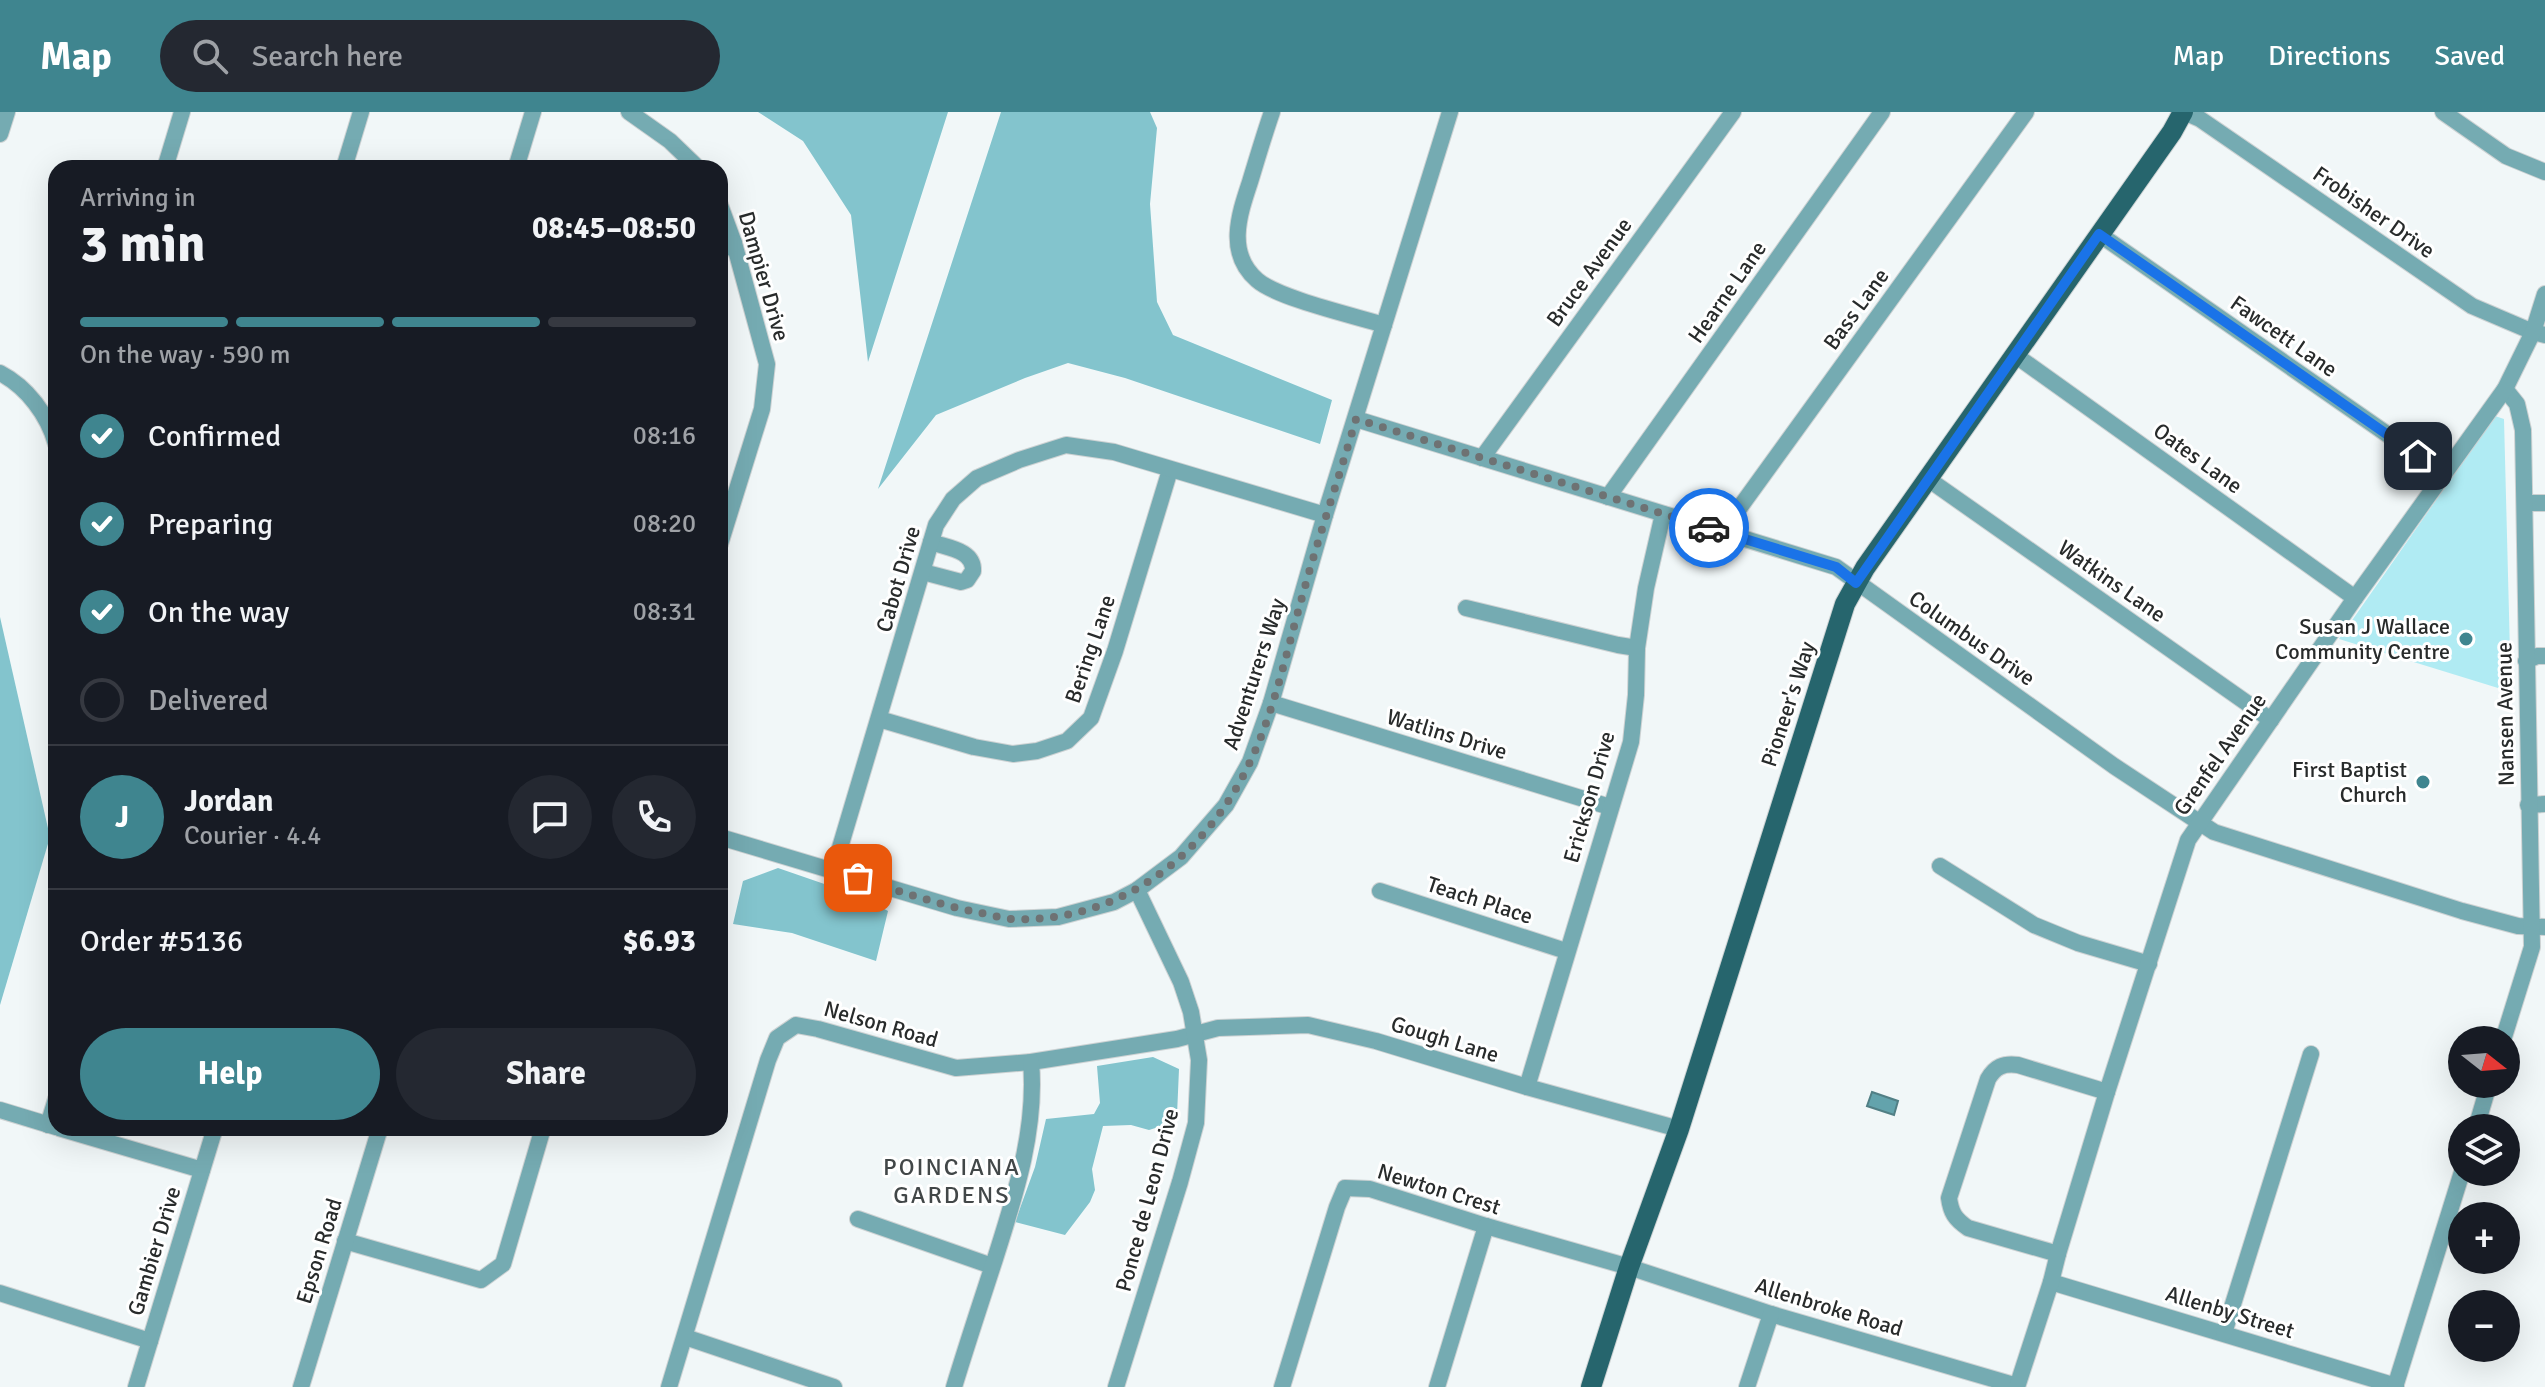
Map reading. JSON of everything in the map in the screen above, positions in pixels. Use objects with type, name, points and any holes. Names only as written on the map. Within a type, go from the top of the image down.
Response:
[{"type":"main road","name":"Pioneer's Way","points":[[1591,1387],[1629,1267],[1679,1129],[1845,604],[1856,583],[2183,112]]},
{"type":"street","points":[[0,134],[7,112]]},
{"type":"street","points":[[167,160],[182,112]]},
{"type":"street","points":[[346,160],[361,112]]},
{"type":"street","points":[[518,160],[533,112]]},
{"type":"street","points":[[629,112],[670,141],[690,160]]},
{"type":"street","points":[[1272,112],[1237,223],[1237,245],[1242,259],[1256,280],[1276,291],[1384,325]]},
{"type":"street","name":"Adventurers Way","points":[[728,839],[957,908],[1009,919],[1058,917],[1114,902],[1137,890],[1181,857],[1226,805],[1250,762],[1271,703],[1325,515],[1450,112]]},
{"type":"street","name":"Bruce Avenue","points":[[1482,458],[1733,112]]},
{"type":"street","name":"Hearne Lane","points":[[1608,497],[1882,112]]},
{"type":"street","name":"Bass Lane","points":[[1722,532],[2026,112]]},
{"type":"street","name":"Frobisher Drive","points":[[2183,112],[2200,119],[2472,306],[2539,334]]},
{"type":"street","points":[[2443,112],[2506,156],[2545,172]]},
{"type":"street","name":"Fawcett Lane","points":[[2099,234],[2443,473]]},
{"type":"street","name":"Dampier Drive","points":[[728,250],[767,364],[762,409],[728,518]]},
{"type":"street","name":"Grenfel Avenue","points":[[2017,1386],[2188,840],[2355,598],[2505,389],[2539,334],[2545,294]]},
{"type":"street","name":"Oates Lane","points":[[2015,355],[2355,598]]},
{"type":"street","points":[[0,373],[29,396],[48,417]]},
{"type":"street","name":"Nansen Avenue","points":[[2505,389],[2517,404],[2523,430],[2526,661],[2536,804],[2538,927],[2507,1026]]},
{"type":"street","name":"Columbus Drive","points":[[1356,419],[1836,567],[2214,832],[2462,911],[2518,926],[2538,927]]},
{"type":"street","name":"Cabot Drive","points":[[833,871],[936,525],[953,499],[977,478],[1066,445],[1114,452],[1325,515]]},
{"type":"street","name":"Bering Lane","points":[[879,719],[974,747],[1013,754],[1037,751],[1067,741],[1091,718],[1115,651],[1170,470]]},
{"type":"street","name":"Watkins Lane","points":[[1928,479],[2271,720]]},
{"type":"street","points":[[2526,503],[2545,503]]},
{"type":"street","name":"Erickson Drive","points":[[1527,1087],[1631,742],[1637,648],[1646,588],[1663,514]]},
{"type":"street","points":[[923,572],[961,582],[967,580],[973,571],[973,561],[966,554],[931,542]]},
{"type":"street","points":[[1466,608],[1637,648]]},
{"type":"street","points":[[2526,661],[2545,656]]},
{"type":"street","name":"Watlins Drive","points":[[1271,703],[1610,807]]},
{"type":"street","points":[[1940,866],[2034,925],[2078,943],[2149,964]]},
{"type":"street","name":"Ponce de Leon Drive","points":[[1116,1387],[1196,1123],[1199,1060],[1181,982],[1137,890]]},
{"type":"street","name":"Teach Place","points":[[1380,891],[1566,951]]},
{"type":"street","name":"Nelson Road","points":[[669,1387],[768,1060],[777,1038],[796,1025],[956,1068],[1031,1062],[1195,1034]]},
{"type":"street","name":"Gough Lane","points":[[1195,1034],[1218,1028],[1308,1025],[1376,1041],[1679,1129]]},
{"type":"street","points":[[2224,1333],[2311,1054]]},
{"type":"street","points":[[954,1387],[1017,1190],[1033,1084],[1031,1062]]},
{"type":"street","points":[[2058,1254],[1968,1228],[1950,1212],[1949,1198],[1988,1079],[1995,1068],[2018,1065],[2107,1092]]},
{"type":"street","points":[[0,1110],[48,1125]]},
{"type":"street","points":[[85,1136],[202,1170]]},
{"type":"street","name":"Gambier Drive","points":[[136,1387],[213,1136]]},
{"type":"street","name":"Epson Road","points":[[301,1387],[378,1136]]},
{"type":"street","points":[[345,1241],[481,1280],[503,1264],[541,1136]]},
{"type":"street","points":[[2396,1387],[2458,1186]]},
{"type":"street","name":"Newton Crest","points":[[1282,1387],[1345,1188],[1370,1189],[1629,1267]]},
{"type":"street","points":[[858,1219],[992,1266]]},
{"type":"street","points":[[1437,1387],[1486,1226]]},
{"type":"street","name":"Allenbroke Road","points":[[1629,1267],[1771,1314],[2017,1386]]},
{"type":"street","name":"Allenby Street","points":[[2051,1282],[2396,1387]]},
{"type":"street","points":[[0,1293],[150,1341]]},
{"type":"street","points":[[1747,1387],[1771,1314]]},
{"type":"street","points":[[685,1337],[834,1387]]},
{"type":"shaded area","points":[[758,112],[948,112],[868,362],[851,215],[803,141]]},
{"type":"shaded area","points":[[1001,112],[1150,112],[1157,128],[1150,204],[1157,302],[1173,335],[1332,400],[1320,444],[1125,378],[1068,363],[936,415],[878,489]]},
{"type":"shaded area","points":[[2495,416],[2504,419],[2511,692],[2339,639]]},
{"type":"shaded area","points":[[0,617],[48,828],[48,844],[0,1005]]},
{"type":"shaded area","points":[[778,868],[862,897],[888,911],[876,961],[792,933],[733,924],[743,881]]},
{"type":"shaded area","points":[[1153,1057],[1179,1069],[1177,1115],[1168,1124],[1149,1130],[1131,1125],[1103,1126],[1092,1169],[1095,1190],[1090,1202],[1065,1235],[1015,1222],[1035,1167],[1046,1119],[1094,1114],[1100,1103],[1097,1066]]},
{"type":"shaded area","points":[[1872,1092],[1898,1101],[1894,1115],[1867,1106]]},
{"type":"way so far","points":[[858,878],[957,908],[1009,919],[1058,917],[1114,902],[1137,890],[1181,857],[1226,805],[1250,762],[1271,703],[1356,419],[1709,528]]},
{"type":"place","name":"Susan J Wallace Community Centre","points":[[2466,639]]},
{"type":"place","name":"First Baptist Church","points":[[2423,782]]},
{"type":"district","name":"POINCIANA GARDENS","points":[[952,1181]]},
{"type":"route","points":[[1709,528],[1836,567],[1856,583],[2099,234],[2418,456]]}]
